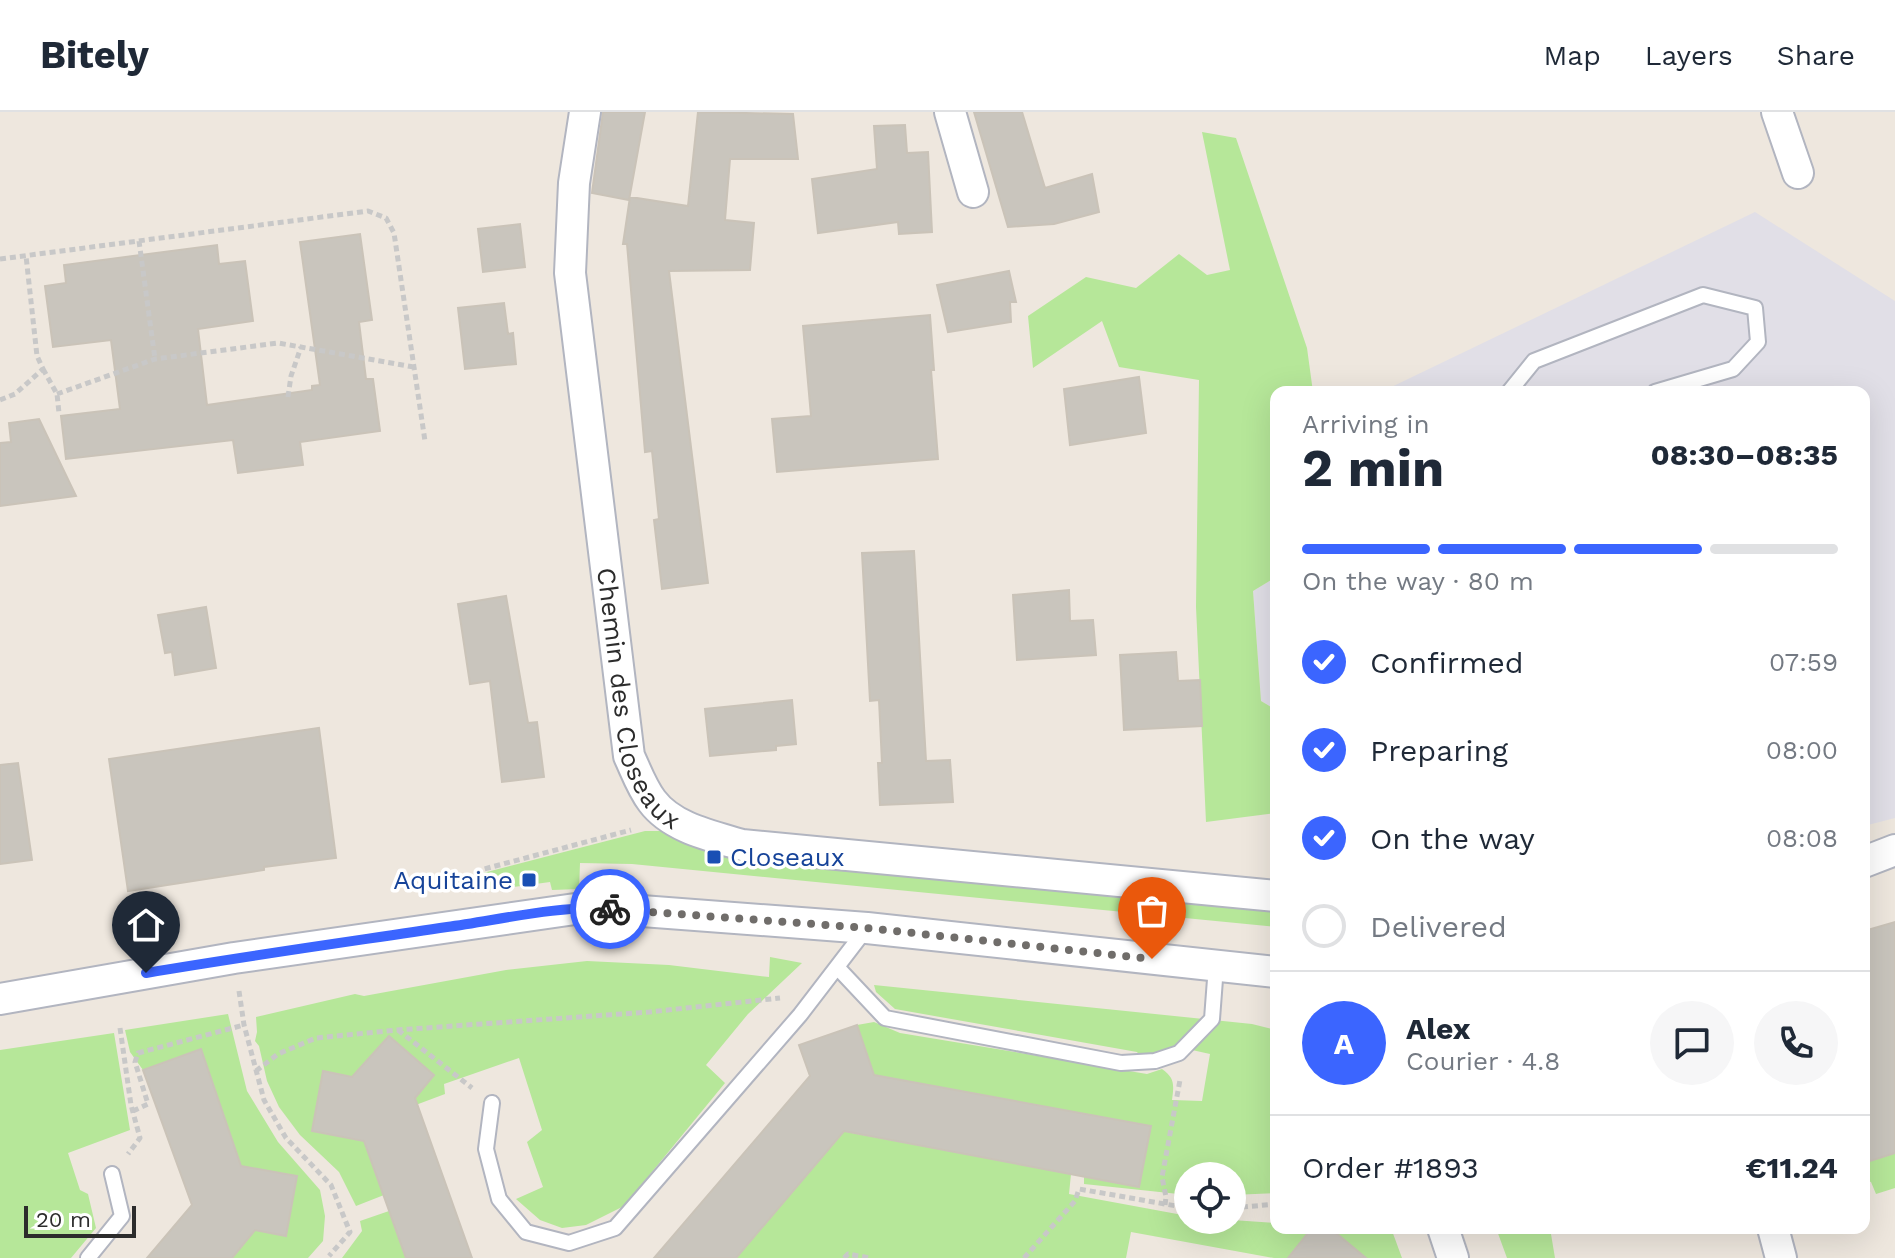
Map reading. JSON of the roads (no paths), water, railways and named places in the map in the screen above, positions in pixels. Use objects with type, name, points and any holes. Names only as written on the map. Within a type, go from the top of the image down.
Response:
[{"type":"street","name":"Chemin des Closeaux","points":[[585,112],[574,183],[570,273],[629,756],[652,802],[671,819],[702,833],[742,845],[1270,895]]},
{"type":"street","points":[[950,112],[973,192]]},
{"type":"street","points":[[1777,112],[1798,173]]},
{"type":"street","points":[[1870,860],[1895,850]]},
{"type":"street","points":[[0,999],[234,958],[589,907],[867,928],[1270,971]]},
{"type":"street","points":[[1445,1234],[1453,1258]]},
{"type":"street","points":[[1775,1234],[1781,1258]]},
{"type":"lane","points":[[1514,386],[1534,361],[1703,295],[1755,308],[1758,342],[1733,369],[1675,386]]},
{"type":"lane","points":[[492,1103],[486,1149],[492,1174],[499,1199],[526,1232],[569,1243],[615,1228],[817,993],[867,928]]},
{"type":"lane","points":[[837,967],[885,1018],[1121,1063],[1155,1061],[1179,1053],[1212,1019],[1216,966]]},
{"type":"lane","points":[[88,1258],[122,1216],[112,1174]]},
{"type":"place","name":"Closeaux","points":[[714,857]]},
{"type":"place","name":"Aquitaine","points":[[529,880]]}]
